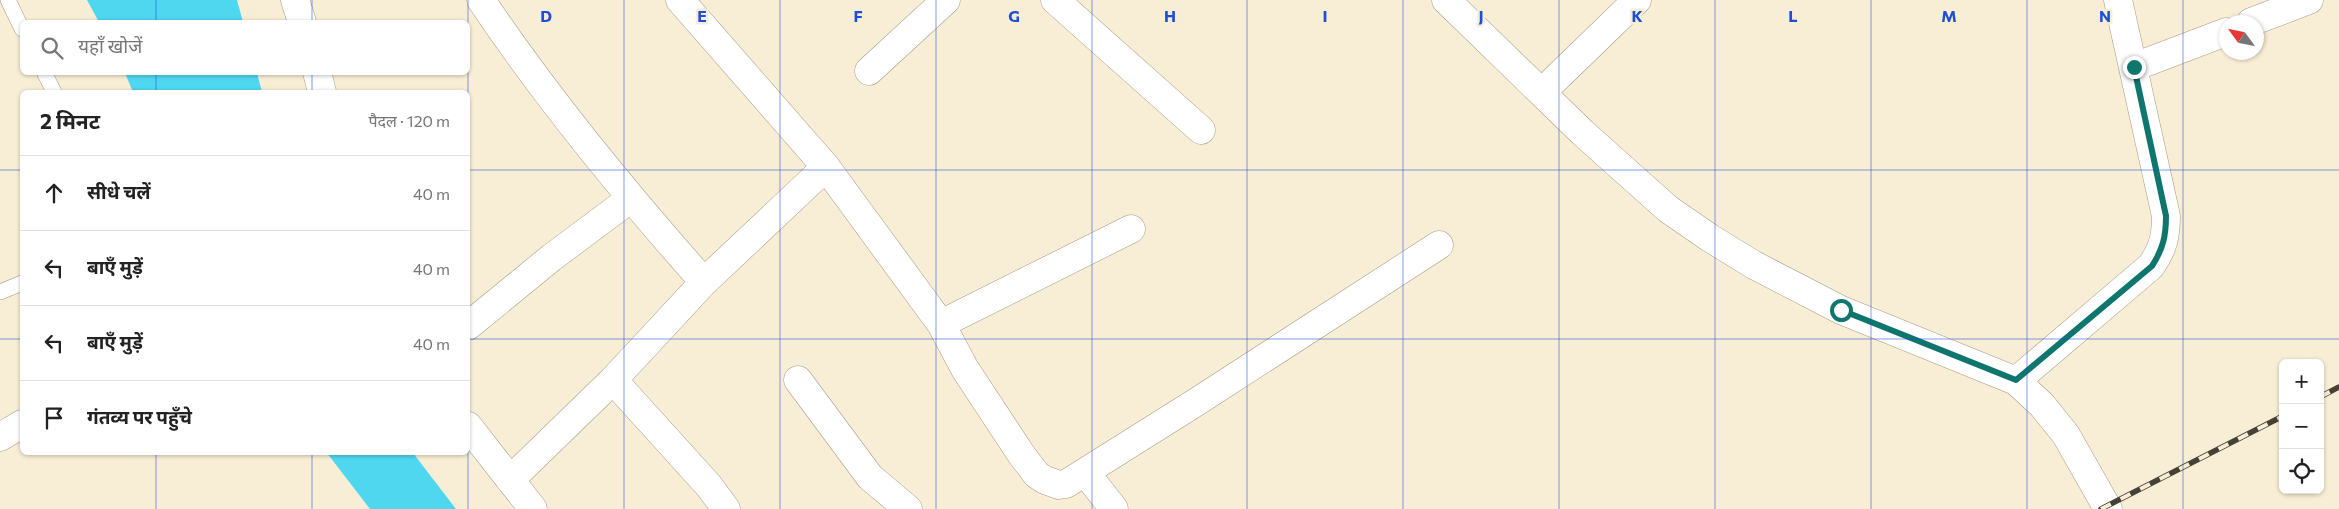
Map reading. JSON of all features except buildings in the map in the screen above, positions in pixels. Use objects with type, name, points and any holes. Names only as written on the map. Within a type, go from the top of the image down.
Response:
[{"type":"street","points":[[295,0],[301,20]]},
{"type":"street","points":[[481,0],[520,59],[630,199],[704,282]]},
{"type":"street","points":[[680,0],[826,167],[941,324],[990,410],[1038,475],[1059,485],[1066,484],[1439,245]]},
{"type":"street","points":[[870,71],[946,0]]},
{"type":"street","points":[[1055,0],[1201,130]]},
{"type":"street","points":[[1446,0],[1668,209],[1754,265],[1841,310],[2016,380],[2042,405],[2066,435],[2108,509]]},
{"type":"street","points":[[1542,92],[1638,0]]},
{"type":"street","points":[[2016,380],[2152,266],[2163,246],[2166,232],[2166,216],[2118,0]]},
{"type":"street","points":[[2264,17],[2309,0]]},
{"type":"street","points":[[2134,67],[2219,35]]},
{"type":"street","points":[[318,75],[322,90]]},
{"type":"street","points":[[510,480],[613,380],[704,282],[826,167]]},
{"type":"street","points":[[470,324],[551,258],[630,199]]},
{"type":"street","points":[[941,324],[1132,229]]},
{"type":"street","points":[[613,380],[709,486],[726,509]]},
{"type":"street","points":[[798,380],[870,477],[908,509]]},
{"type":"street","points":[[0,437],[20,425]]},
{"type":"street","points":[[470,429],[533,509]]},
{"type":"street","points":[[1085,472],[1114,509]]},
{"type":"lane","points":[[8,0],[20,26]]},
{"type":"lane","points":[[46,75],[53,90]]},
{"type":"lane","points":[[0,292],[20,284]]},
{"type":"water","points":[[87,0],[237,0],[242,20],[98,20]]},
{"type":"water","points":[[126,75],[258,75],[261,90],[132,90]]},
{"type":"water","points":[[329,455],[415,455],[456,509],[370,509]]},
{"type":"railway","points":[[2324,395],[2339,387]]},
{"type":"railway","points":[[2101,509],[2279,418]]},
{"type":"route","points":[[1841,310],[2016,380],[2152,266],[2160,254],[2166,232],[2166,216],[2134,67]]}]
